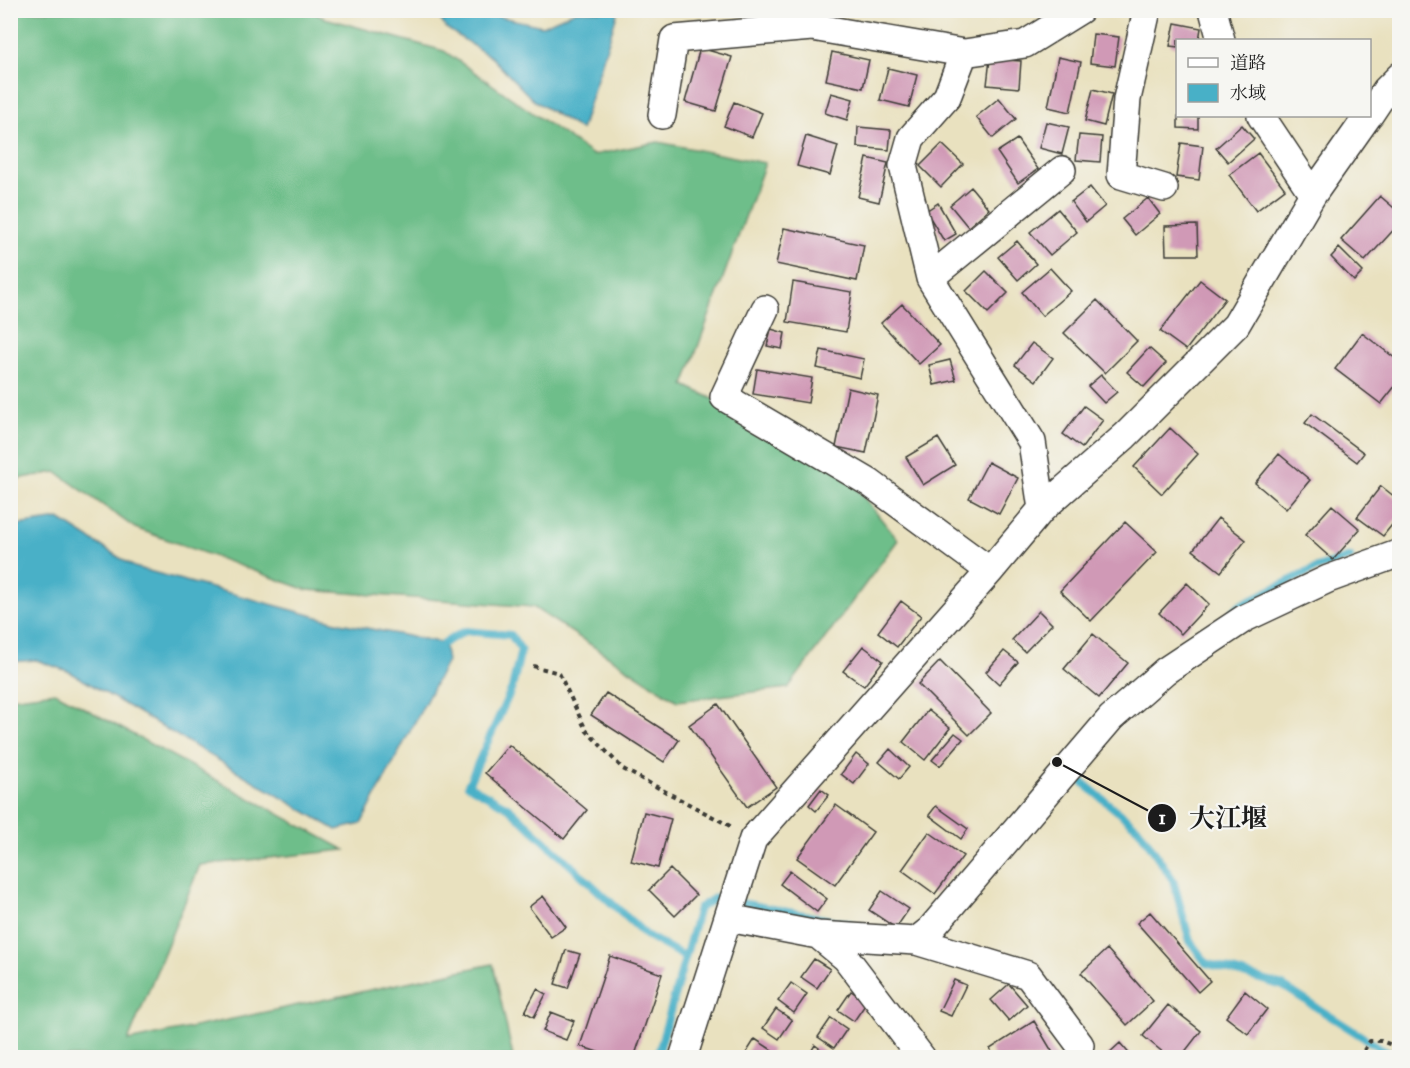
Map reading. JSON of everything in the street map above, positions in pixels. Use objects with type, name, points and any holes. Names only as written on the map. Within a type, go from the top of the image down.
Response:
[{"type":"street","points":[[662,115],[674,39],[812,27],[963,53],[1024,44],[1080,10]]},
{"type":"street","points":[[1147,10],[1127,99],[1120,175],[1164,188]]},
{"type":"street","points":[[1213,10],[1221,39]]},
{"type":"street","points":[[963,53],[947,97],[911,138],[903,166],[930,278],[1032,442],[1042,509]]},
{"type":"street","points":[[1371,112],[1386,90],[1400,76]]},
{"type":"street","points":[[1262,117],[1313,194]]},
{"type":"street","points":[[683,1058],[753,839],[1042,509],[1125,436],[1236,325],[1313,194],[1368,117]]},
{"type":"street","points":[[930,278],[1062,170]]},
{"type":"street","points":[[765,309],[724,397],[870,483],[990,571]]},
{"type":"street","points":[[916,941],[930,930],[1111,718],[1165,671],[1245,618],[1328,579],[1400,553]]},
{"type":"street","points":[[728,918],[818,935],[916,941],[1028,975],[1080,1045]]},
{"type":"street","points":[[818,935],[846,958],[922,1058]]},
{"type":"path","points":[[533,666],[559,674],[586,730],[623,769],[753,839]]},
{"type":"path","points":[[1359,1058],[1370,1041],[1381,1041],[1400,1048]]},
{"type":"green space","points":[[11,11],[311,11],[325,18],[444,51],[593,155],[658,142],[765,163],[684,385],[829,454],[898,540],[788,688],[677,701],[533,607],[307,590],[135,528],[56,472],[11,480]]},
{"type":"green space","points":[[55,692],[345,850],[200,865],[128,1041],[493,964],[513,1057],[11,1057],[11,698]]},
{"type":"water","points":[[474,11],[542,26],[576,11],[618,11],[581,130],[533,100],[491,57],[446,28],[436,13]]},
{"type":"water","points":[[59,519],[134,567],[340,623],[444,643],[447,661],[361,824],[336,830],[70,672],[36,660],[11,662],[11,526]]},
{"type":"building","points":[[1175,23],[1201,28],[1199,39],[1176,39],[1176,47],[1170,46]]},
{"type":"building","points":[[1093,34],[1119,37],[1115,66],[1090,63]]},
{"type":"building","points":[[700,48],[732,57],[716,111],[685,102]]},
{"type":"building","points":[[832,52],[869,60],[863,88],[826,80]]},
{"type":"building","points":[[1058,57],[1081,62],[1070,112],[1048,107]]},
{"type":"building","points":[[990,59],[1021,61],[1019,88],[987,85]]},
{"type":"building","points":[[888,68],[917,75],[909,107],[880,100]]},
{"type":"building","points":[[1093,89],[1112,94],[1104,126],[1085,121]]},
{"type":"building","points":[[831,93],[853,99],[847,120],[825,113]]},
{"type":"building","points":[[999,98],[1016,119],[993,138],[976,117]]},
{"type":"building","points":[[734,102],[762,113],[752,137],[724,126]]},
{"type":"building","points":[[1178,117],[1198,117],[1198,129],[1178,128]]},
{"type":"building","points":[[1046,122],[1069,127],[1062,154],[1039,148]]},
{"type":"building","points":[[1242,125],[1254,139],[1228,162],[1216,148]]},
{"type":"building","points":[[858,127],[891,130],[889,150],[857,147]]},
{"type":"building","points":[[1079,135],[1102,137],[1100,162],[1076,160]]},
{"type":"building","points":[[806,136],[838,146],[830,175],[797,166]]},
{"type":"building","points":[[1017,139],[1038,169],[1018,183],[997,152]]},
{"type":"building","points":[[1181,143],[1203,146],[1199,180],[1176,177]]},
{"type":"building","points":[[942,144],[963,164],[941,187],[920,166]]},
{"type":"building","points":[[1258,153],[1285,189],[1256,211],[1229,175]]},
{"type":"building","points":[[867,158],[888,163],[879,202],[858,197]]},
{"type":"building","points":[[971,187],[989,209],[968,227],[950,205]]},
{"type":"building","points":[[1090,187],[1105,206],[1086,222],[1071,202]]},
{"type":"building","points":[[1380,196],[1400,213],[1400,223],[1365,261],[1341,240]]},
{"type":"building","points":[[1148,198],[1160,214],[1135,235],[1122,219]]},
{"type":"building","points":[[938,203],[956,234],[944,241],[926,211]]},
{"type":"building","points":[[1058,209],[1077,232],[1050,255],[1030,232]]},
{"type":"building","points":[[1197,225],[1198,255],[1166,255],[1165,226]]},
{"type":"building","points":[[784,228],[864,245],[857,281],[776,264]]},
{"type":"building","points":[[1017,241],[1036,264],[1018,280],[998,257]]},
{"type":"building","points":[[1339,248],[1363,272],[1354,281],[1331,257]]},
{"type":"building","points":[[1050,268],[1071,291],[1042,316],[1022,292]]},
{"type":"building","points":[[986,271],[1008,293],[988,313],[966,291]]},
{"type":"building","points":[[1200,280],[1225,299],[1186,350],[1160,331]]},
{"type":"building","points":[[793,282],[852,292],[846,332],[787,322]]},
{"type":"building","points":[[1097,300],[1137,341],[1105,373],[1064,333]]},
{"type":"building","points":[[902,304],[940,345],[919,364],[881,323]]},
{"type":"building","points":[[771,329],[785,333],[782,349],[767,346]]},
{"type":"building","points":[[1362,333],[1400,362],[1400,380],[1381,404],[1335,369]]},
{"type":"building","points":[[1032,343],[1053,358],[1036,381],[1015,365]]},
{"type":"building","points":[[1149,348],[1166,363],[1144,387],[1127,372]]},
{"type":"building","points":[[821,350],[864,359],[860,378],[817,368]]},
{"type":"building","points":[[950,360],[956,380],[934,385],[929,365]]},
{"type":"building","points":[[757,369],[812,378],[808,403],[753,394]]},
{"type":"building","points":[[1101,375],[1117,392],[1104,403],[1088,386]]},
{"type":"building","points":[[848,388],[878,395],[866,453],[836,447]]},
{"type":"building","points":[[1084,406],[1103,420],[1082,448],[1063,434]]},
{"type":"building","points":[[1312,414],[1364,453],[1357,462],[1305,423]]},
{"type":"building","points":[[1170,428],[1198,454],[1162,494],[1134,467]]},
{"type":"building","points":[[938,438],[955,465],[923,485],[906,457]]},
{"type":"building","points":[[1279,454],[1310,480],[1286,509],[1255,483]]},
{"type":"building","points":[[988,462],[1018,478],[999,514],[969,498]]},
{"type":"building","points":[[1381,486],[1400,501],[1400,515],[1383,536],[1357,517]]},
{"type":"building","points":[[1332,505],[1360,529],[1333,560],[1305,535]]},
{"type":"building","points":[[1218,518],[1246,540],[1221,572],[1193,550]]},
{"type":"building","points":[[1125,522],[1157,552],[1091,621],[1060,591]]},
{"type":"building","points":[[1187,583],[1209,604],[1181,634],[1159,613]]},
{"type":"building","points":[[901,601],[921,616],[897,647],[878,632]]},
{"type":"building","points":[[1039,611],[1052,624],[1025,652],[1012,640]]},
{"type":"building","points":[[1093,634],[1128,663],[1099,698],[1064,669]]},
{"type":"building","points":[[863,646],[883,661],[864,686],[843,671]]},
{"type":"building","points":[[1004,651],[1018,662],[999,684],[986,672]]},
{"type":"building","points":[[940,661],[991,713],[969,735],[918,684]]},
{"type":"building","points":[[606,693],[679,740],[664,762],[591,715]]},
{"type":"building","points":[[718,704],[776,787],[747,807],[689,725]]},
{"type":"building","points":[[928,710],[950,728],[925,760],[903,742]]},
{"type":"building","points":[[955,733],[963,739],[940,766],[932,760]]},
{"type":"building","points":[[509,745],[587,810],[564,839],[485,773]]},
{"type":"building","points":[[890,749],[909,767],[899,779],[879,762]]},
{"type":"building","points":[[856,754],[869,764],[854,784],[841,774]]},
{"type":"building","points":[[821,789],[829,795],[816,811],[809,805]]},
{"type":"building","points":[[836,805],[873,832],[835,885],[797,858]]},
{"type":"building","points":[[936,806],[968,829],[961,839],[929,815]]},
{"type":"building","points":[[644,812],[671,819],[658,868],[631,861]]},
{"type":"building","points":[[929,832],[963,856],[935,894],[902,870]]},
{"type":"building","points":[[670,869],[696,895],[675,916],[649,890]]},
{"type":"building","points":[[790,871],[827,899],[817,912],[780,884]]},
{"type":"building","points":[[882,891],[909,909],[896,928],[869,910]]},
{"type":"building","points":[[543,896],[566,927],[551,937],[529,907]]},
{"type":"building","points":[[1150,912],[1210,981],[1198,992],[1137,923]]},
{"type":"building","points":[[1107,949],[1153,1001],[1127,1025],[1081,973]]},
{"type":"building","points":[[566,950],[580,954],[568,988],[555,984]]},
{"type":"building","points":[[610,956],[662,974],[634,1058],[615,1058],[580,1046]]},
{"type":"building","points":[[814,959],[830,969],[817,988],[801,977]]},
{"type":"building","points":[[954,980],[966,985],[951,1016],[939,1011]]},
{"type":"building","points":[[791,983],[807,994],[794,1013],[778,1001]]},
{"type":"building","points":[[1009,984],[1027,1005],[1009,1021],[991,1000]]},
{"type":"building","points":[[537,989],[546,994],[534,1017],[525,1012]]},
{"type":"building","points":[[851,991],[867,1002],[854,1021],[838,1010]]},
{"type":"building","points":[[1245,991],[1267,1009],[1248,1034],[1226,1017]]},
{"type":"building","points":[[1168,1005],[1201,1031],[1180,1058],[1170,1058],[1143,1036]]},
{"type":"building","points":[[776,1009],[792,1020],[779,1039],[763,1028]]},
{"type":"building","points":[[551,1012],[574,1021],[566,1040],[543,1031]]},
{"type":"building","points":[[831,1018],[847,1029],[834,1048],[818,1037]]},
{"type":"building","points":[[1034,1021],[1056,1058],[995,1058],[990,1049]]},
{"type":"building","points":[[755,1039],[772,1050],[767,1058],[743,1058]]},
{"type":"building","points":[[1120,1043],[1133,1058],[1107,1058],[1106,1056]]},
{"type":"building","points":[[815,1045],[833,1058],[807,1058]]},
{"type":"waterway","points":[[1233,611],[1242,604],[1314,569],[1350,557]]},
{"type":"waterway","points":[[444,643],[465,631],[511,635],[521,650],[512,688],[468,785],[509,808],[646,935],[685,957]]},
{"type":"waterway","points":[[1070,772],[1139,829],[1173,880],[1190,941],[1206,963],[1283,986],[1380,1048],[1400,1057]]},
{"type":"waterway","points":[[657,1058],[699,908],[715,898],[851,924]]},
{"type":"place","name":"大江堰","points":[[1057,762]]}]
